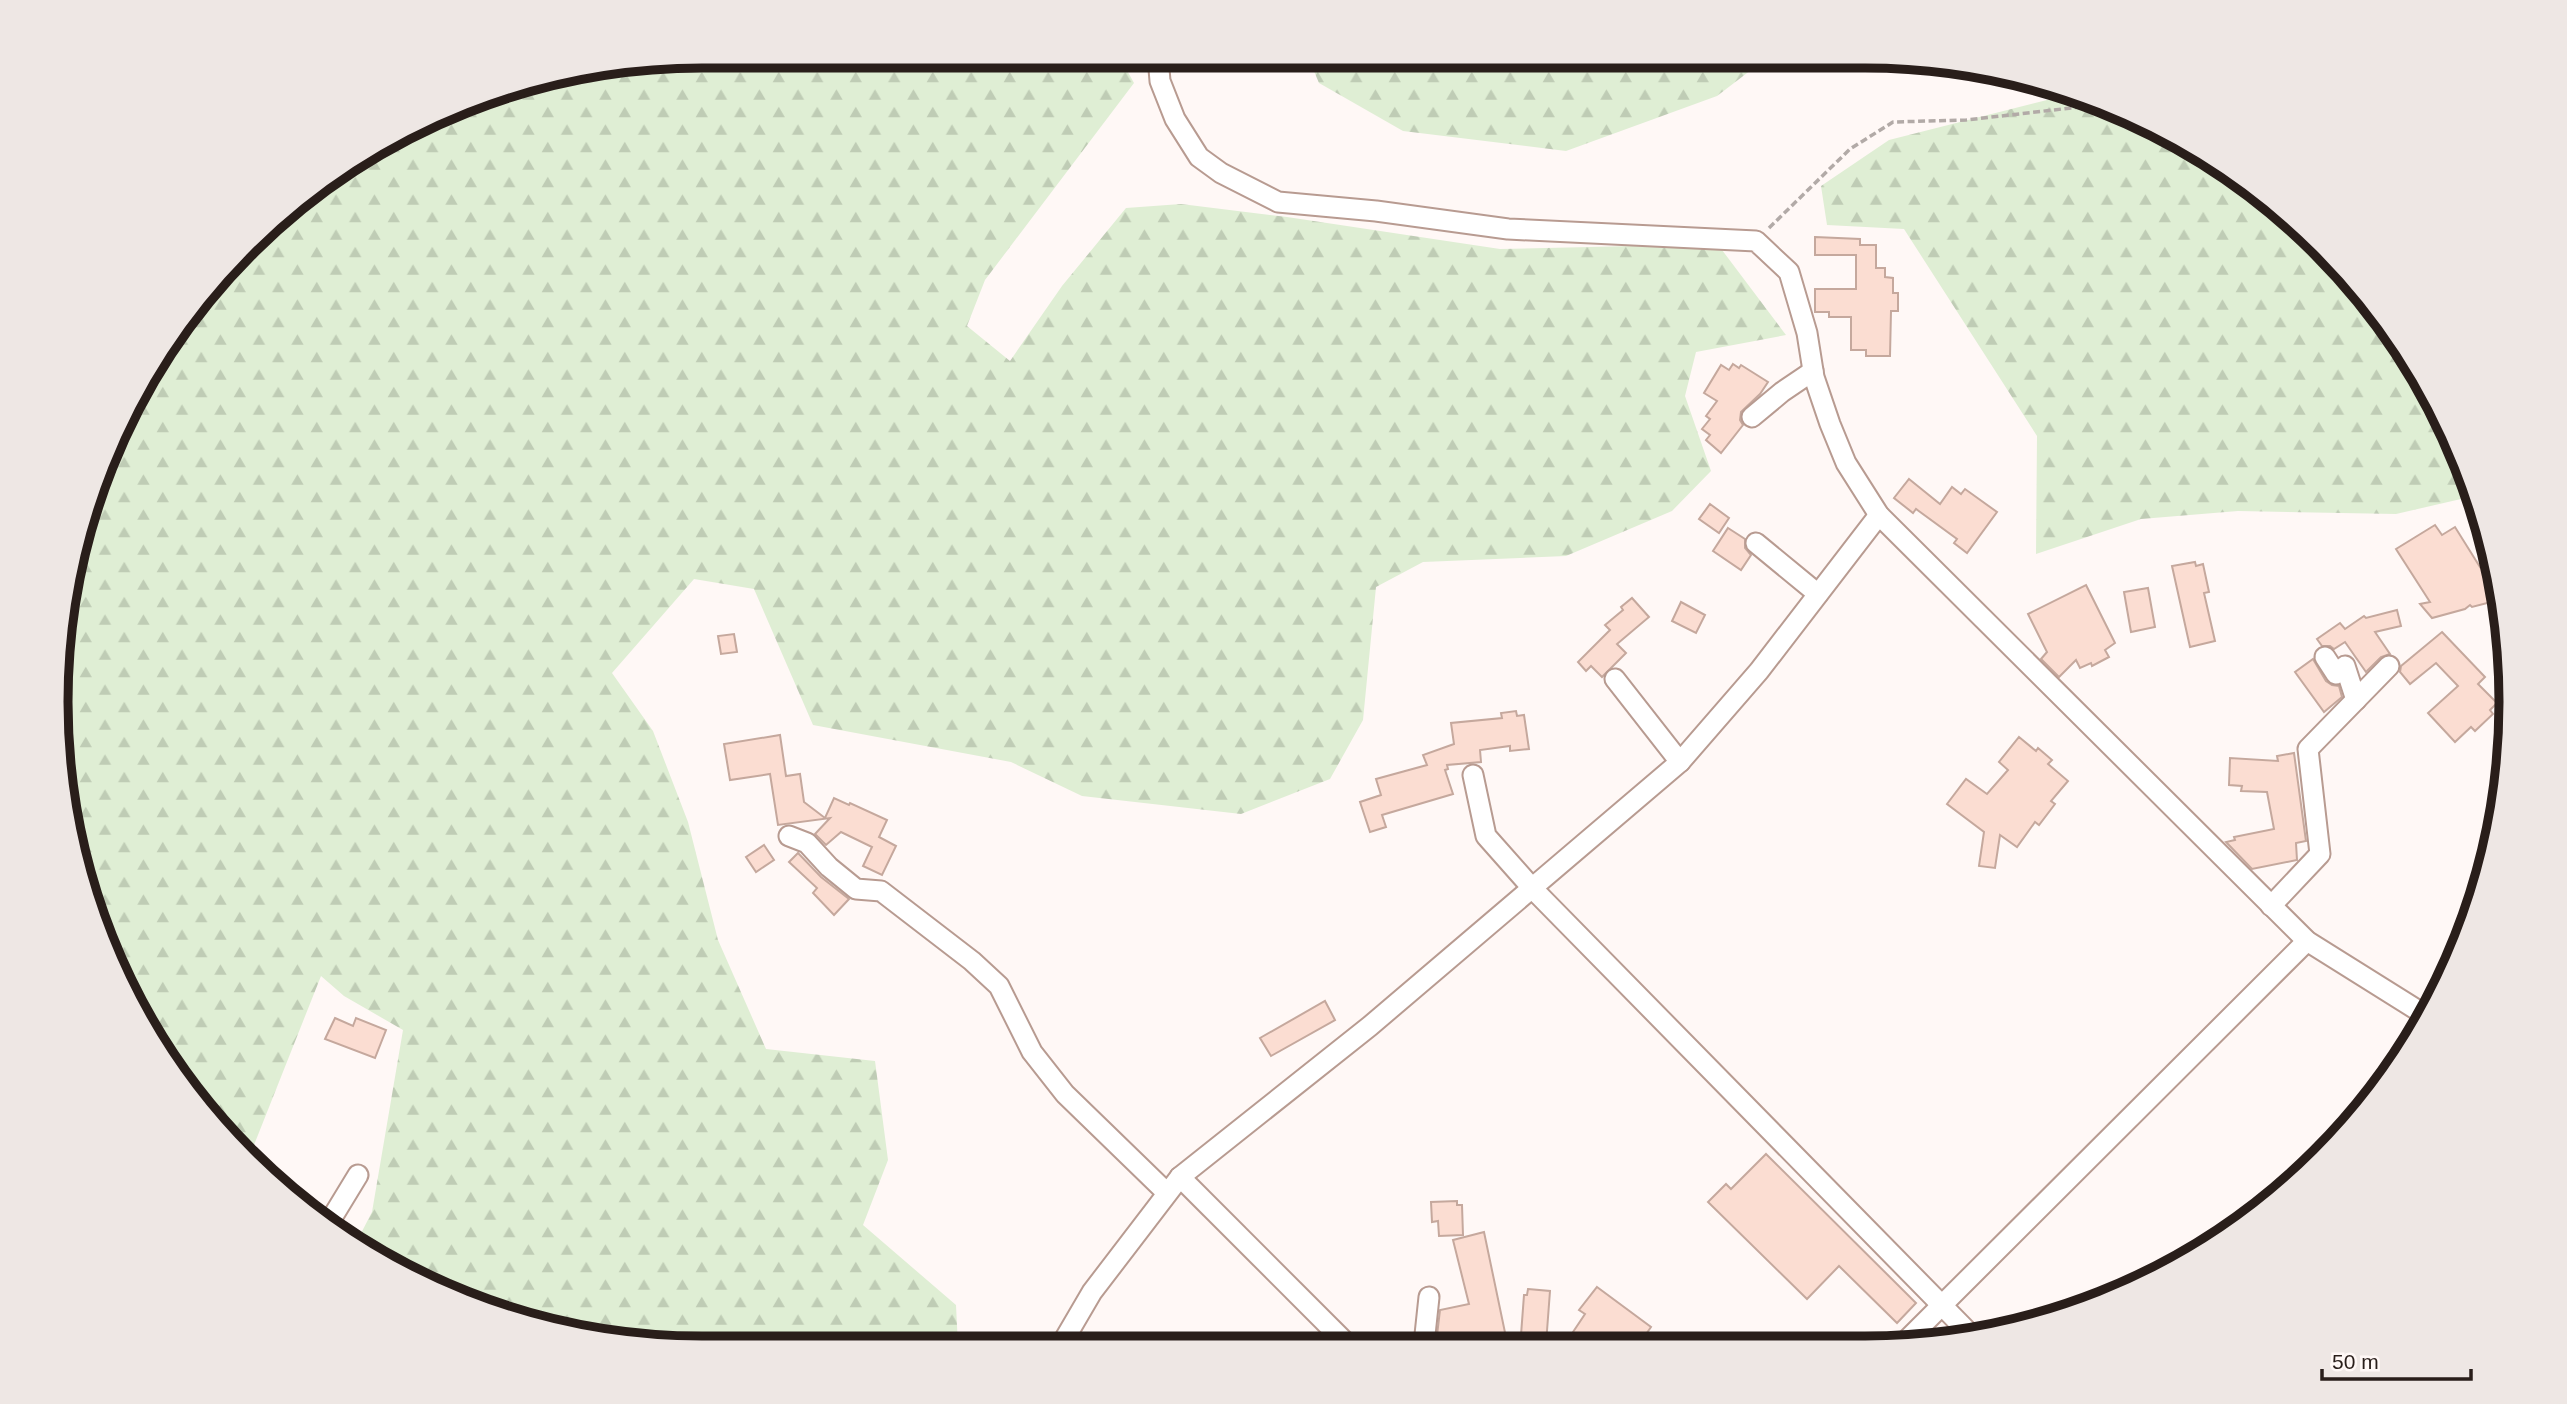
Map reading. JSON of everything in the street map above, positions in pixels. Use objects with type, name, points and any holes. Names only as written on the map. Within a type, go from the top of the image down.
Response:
[{"type":"street","points":[[1159,68],[1160,81],[1175,119],[1199,157],[1221,173],[1278,202],[1376,211],[1508,229],[1756,241],[1789,272],[1807,332],[1813,371],[1830,424],[1846,463],[1879,515],[2307,941],[2418,1011]]},
{"type":"street","points":[[1752,417],[1813,371]]},
{"type":"street","points":[[1066,1336],[1092,1292],[1180,1177],[1370,1026],[1680,762],[1759,671],[1879,515]]},
{"type":"street","points":[[1756,543],[1818,594]]},
{"type":"street","points":[[2325,657],[2336,674],[2345,666],[2356,700]]},
{"type":"street","points":[[2271,905],[2320,854],[2308,749],[2389,666]]},
{"type":"street","points":[[1615,680],[1680,762]]},
{"type":"street","points":[[1473,775],[1486,836],[1533,889],[1963,1328]]},
{"type":"street","points":[[789,835],[807,844],[856,889],[881,891],[972,961],[999,986],[1032,1052],[1065,1094],[1167,1193]]},
{"type":"street","points":[[1913,1333],[2307,941]]},
{"type":"street","points":[[333,1217],[358,1175]]},
{"type":"street","points":[[1180,1177],[1339,1336]]},
{"type":"street","points":[[1425,1336],[1429,1297]]},
{"type":"path","points":[[1756,241],[1850,149],[1893,122],[1966,120],[2082,107]]},
{"type":"green space","points":[[1126,68],[1134,83],[985,280],[967,326],[1010,361],[1062,286],[1126,208],[1181,204],[1500,249],[1633,246],[1722,250],[1786,335],[1696,352],[1685,396],[1711,471],[1672,511],[1566,556],[1423,562],[1376,587],[1363,720],[1330,779],[1241,814],[1082,796],[1011,762],[813,725],[754,589],[694,579],[612,673],[653,731],[688,822],[718,940],[766,1049],[875,1061],[888,1160],[863,1225],[956,1305],[958,1336],[702,1336],[578,1324],[498,1302],[459,1288],[385,1251],[360,1235],[372,1212],[403,1030],[344,996],[321,976],[253,1148],[199,1088],[153,1019],[116,945],[102,906],[80,826],[70,743],[70,661],[80,578],[102,498],[116,459],[153,385],[199,316],[254,254],[316,199],[385,153],[459,116],[498,102],[578,80],[661,70]]},
{"type":"green space","points":[[1313,68],[1754,68],[1717,96],[1566,151],[1403,131],[1319,83]]},
{"type":"green space","points":[[2055,98],[2108,116],[2182,153],[2251,199],[2283,226],[2313,254],[2368,316],[2414,385],[2451,459],[2465,498],[2396,514],[2238,511],[2141,519],[2036,554],[2037,436],[1904,229],[1827,225],[1821,186],[1889,140]]},
{"type":"building","points":[[1815,237],[1860,239],[1860,245],[1876,245],[1876,268],[1885,268],[1885,277],[1893,278],[1893,293],[1898,293],[1898,311],[1891,311],[1890,356],[1866,356],[1866,350],[1851,350],[1851,317],[1829,317],[1829,312],[1815,312],[1815,289],[1856,289],[1856,255],[1815,255]]},
{"type":"building","points":[[1733,364],[1739,368],[1741,365],[1768,382],[1741,412],[1740,420],[1743,425],[1721,453],[1706,440],[1710,435],[1702,429],[1710,419],[1706,416],[1717,401],[1704,393],[1721,365],[1729,370]]},
{"type":"building","points":[[1909,479],[1940,504],[1952,487],[1961,494],[1965,489],[1997,512],[1967,553],[1954,543],[1957,539],[1916,509],[1913,513],[1894,498]]},
{"type":"building","points":[[1710,504],[1729,518],[1719,533],[1699,519]]},
{"type":"building","points":[[2435,525],[2442,535],[2455,527],[2480,567],[2484,564],[2491,602],[2472,607],[2470,605],[2465,609],[2432,618],[2420,604],[2430,602],[2396,549]]},
{"type":"building","points":[[1728,528],[1745,539],[1745,548],[1751,555],[1741,570],[1713,551]]},
{"type":"building","points":[[2195,562],[2196,566],[2203,564],[2209,592],[2204,593],[2215,641],[2190,647],[2172,566]]},
{"type":"building","points":[[2086,585],[2115,643],[2105,650],[2109,657],[2092,666],[2091,663],[2080,668],[2076,660],[2059,677],[2041,659],[2047,652],[2028,614]]},
{"type":"building","points":[[2148,588],[2155,627],[2131,632],[2124,592]]},
{"type":"building","points":[[1632,598],[1649,617],[1617,644],[1626,653],[1602,677],[1591,666],[1586,671],[1578,662],[1610,630],[1605,625],[1623,610],[1621,607]]},
{"type":"building","points":[[1681,602],[1705,615],[1696,633],[1672,621]]},
{"type":"building","points":[[2397,610],[2401,626],[2375,632],[2390,654],[2381,657],[2366,672],[2345,642],[2334,649],[2322,646],[2317,639],[2340,623],[2345,629],[2364,616],[2366,618]]},
{"type":"building","points":[[2442,632],[2485,677],[2478,684],[2497,703],[2490,710],[2493,714],[2475,731],[2471,727],[2455,742],[2428,713],[2458,686],[2436,663],[2410,684],[2400,672],[2401,666]]},
{"type":"building","points":[[734,634],[737,652],[721,654],[718,636]]},
{"type":"building","points":[[2313,659],[2326,681],[2339,686],[2342,697],[2324,712],[2295,672]]},
{"type":"building","points":[[1516,711],[1517,716],[1524,715],[1529,749],[1510,751],[1510,746],[1480,750],[1481,762],[1447,765],[1448,769],[1445,770],[1453,794],[1382,815],[1386,827],[1370,832],[1360,802],[1381,795],[1376,779],[1427,765],[1423,755],[1454,744],[1451,723],[1502,718],[1501,713]]},
{"type":"building","points":[[780,735],[786,776],[800,774],[804,802],[825,818],[834,798],[887,820],[879,837],[896,846],[882,875],[863,866],[872,847],[841,832],[826,845],[815,834],[830,818],[778,825],[770,774],[730,780],[724,744]]},
{"type":"building","points":[[2019,737],[2052,760],[2048,764],[2068,781],[2051,801],[2055,804],[2039,825],[2035,822],[2017,847],[2000,835],[1995,868],[1979,866],[1984,832],[1947,804],[1966,779],[1987,794],[2008,770],[1999,762]]},
{"type":"building","points":[[2294,753],[2306,841],[2296,843],[2297,860],[2252,869],[2226,842],[2235,840],[2234,837],[2274,829],[2267,792],[2241,791],[2242,786],[2229,785],[2230,758],[2278,761],[2277,756]]},
{"type":"building","points":[[764,845],[774,860],[756,872],[746,857]]},
{"type":"building","points":[[798,853],[821,877],[849,899],[834,915],[813,893],[817,888],[789,862]]},
{"type":"building","points":[[1325,1001],[1335,1020],[1271,1056],[1260,1038]]},
{"type":"building","points":[[335,1018],[353,1026],[356,1018],[386,1030],[375,1058],[325,1039]]},
{"type":"building","points":[[1766,1154],[1916,1303],[1897,1323],[1839,1266],[1807,1299],[1708,1202],[1726,1184],[1731,1189]]},
{"type":"building","points":[[1457,1201],[1457,1205],[1462,1205],[1463,1235],[1439,1236],[1438,1221],[1432,1222],[1431,1202]]},
{"type":"building","points":[[1484,1232],[1506,1336],[1437,1336],[1440,1310],[1469,1304],[1453,1240]]},
{"type":"building","points":[[1597,1287],[1651,1327],[1645,1336],[1570,1336],[1585,1314],[1579,1310]]},
{"type":"building","points":[[1528,1289],[1550,1291],[1547,1336],[1521,1336],[1524,1295],[1527,1295]]}]
